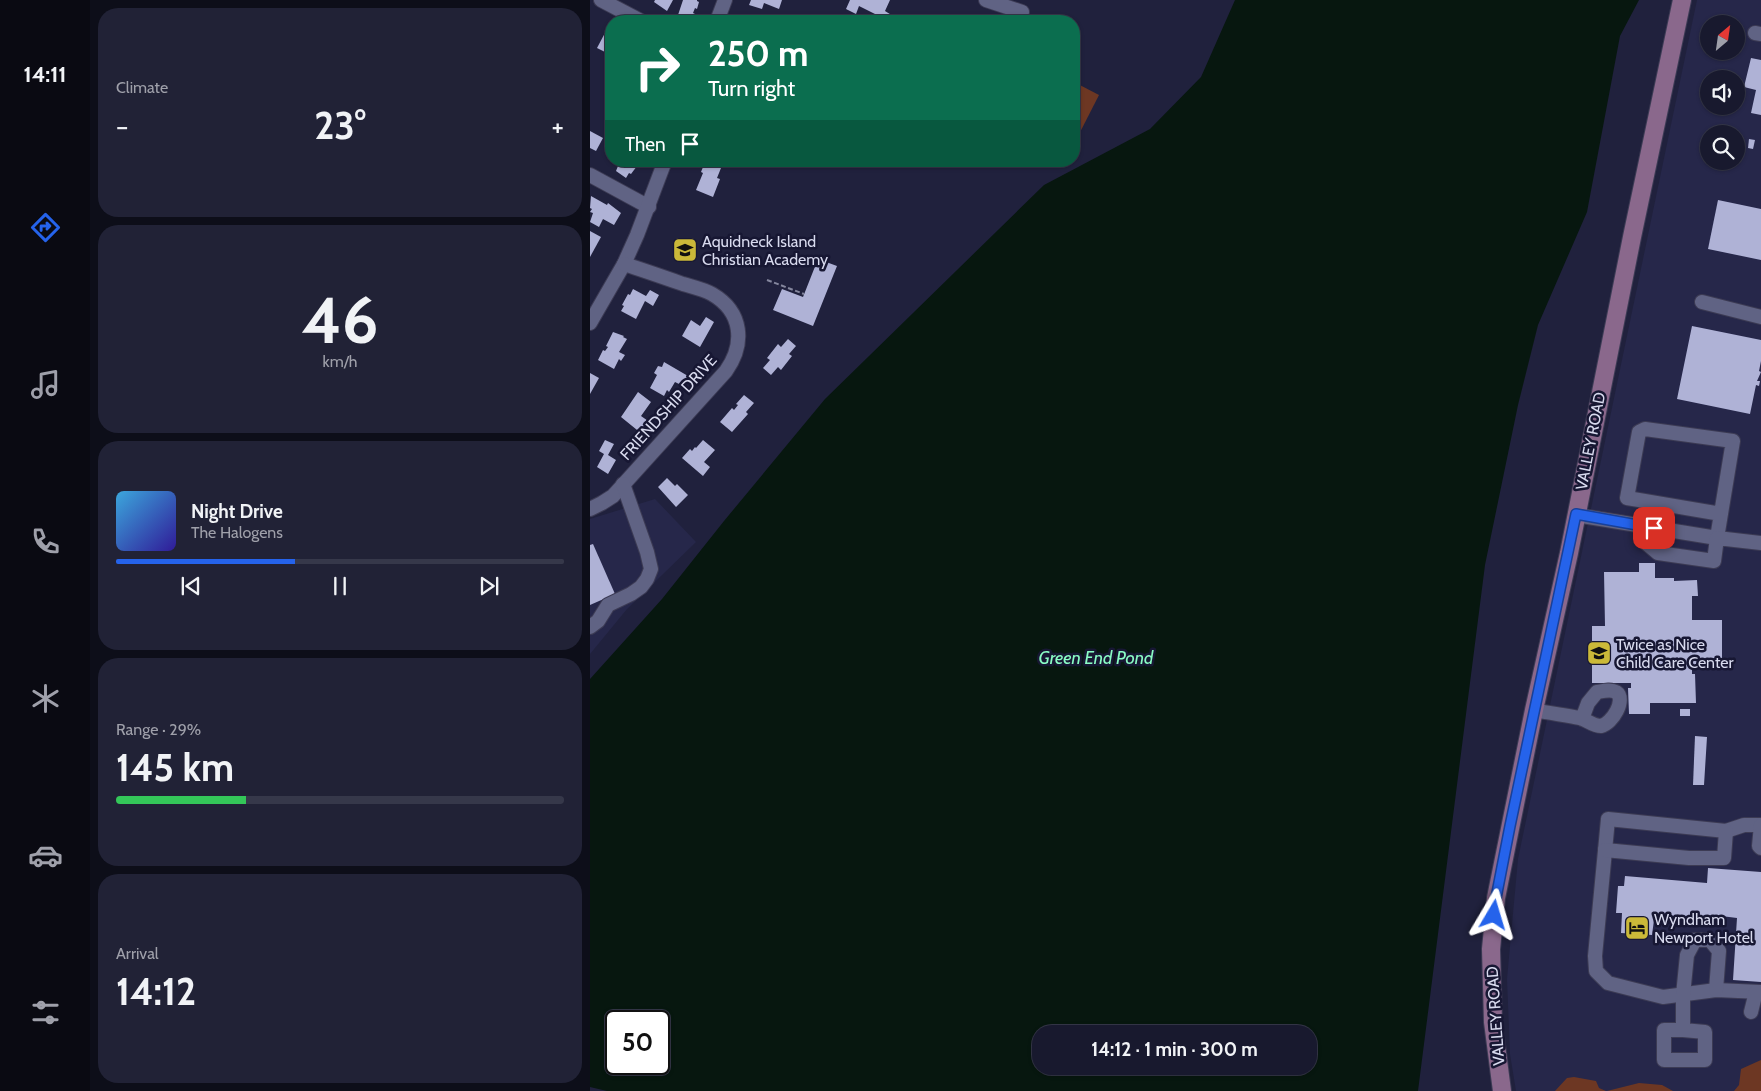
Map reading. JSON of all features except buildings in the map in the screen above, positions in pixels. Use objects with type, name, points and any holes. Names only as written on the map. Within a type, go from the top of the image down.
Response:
[{"type":"main road","name":"VALLEY ROAD","points":[[1502,1091],[1493,1022],[1491,949],[1496,898],[1682,0]]},
{"type":"street","points":[[601,0],[630,15]]},
{"type":"street","points":[[719,15],[725,0]]},
{"type":"street","points":[[986,0],[1022,12]]},
{"type":"street","points":[[590,323],[624,264],[649,207],[663,167]]},
{"type":"street","points":[[590,175],[649,207]]},
{"type":"street","name":"FRIENDSHIP DRIVE","points":[[590,509],[602,504],[612,496],[726,371],[738,350],[737,327],[730,310],[712,294],[624,264]]},
{"type":"street","points":[[1702,302],[1761,317]]},
{"type":"street","points":[[1658,503],[1649,527],[1646,543],[1658,553],[1714,561],[1732,441],[1645,429],[1639,432],[1627,498],[1658,503],[1721,514]]},
{"type":"street","points":[[590,627],[598,621],[608,605],[641,587],[647,579],[651,568],[623,484]]},
{"type":"street","points":[[1576,514],[1717,538],[1761,543]]},
{"type":"street","points":[[1534,710],[1582,718]]},
{"type":"street","points":[[1751,1012],[1758,992],[1716,990],[1663,997],[1608,983],[1596,971],[1595,956],[1608,819],[1726,831],[1744,825],[1761,825],[1761,848]]},
{"type":"street","points":[[1605,850],[1689,858],[1724,858],[1726,831]]},
{"type":"street","points":[[1683,1030],[1683,995],[1687,955],[1695,940],[1710,940],[1719,951],[1716,990]]},
{"type":"path","points":[[767,280],[804,294]]},
{"type":"shaded area","points":[[1697,0],[1761,0],[1761,1091],[1516,1091],[1510,1054],[1507,979],[1518,859]]},
{"type":"shaded area","points":[[1080,85],[1099,95],[1080,132]]},
{"type":"shaded area","points":[[655,499],[696,542],[627,609],[590,654],[590,519]]},
{"type":"shaded area","points":[[1761,1060],[1761,1091],[1734,1091],[1739,1085],[1741,1069]]},
{"type":"shaded area","points":[[1574,1077],[1596,1081],[1599,1088],[1606,1091],[1555,1091],[1567,1078]]},
{"type":"shaded area","points":[[1639,1083],[1662,1085],[1673,1091],[1607,1091]]},
{"type":"water","name":"Green End Pond","points":[[1235,0],[1639,0],[1620,36],[1587,212],[1538,325],[1518,405],[1485,565],[1418,1091],[607,1091],[590,1087],[590,679],[662,599],[825,399],[1044,185],[1150,129],[1201,77]]},
{"type":"place","name":"Aquidneck Island Christian Academy","points":[[685,250]]},
{"type":"place","name":"Twice as Nice Child Care Center","points":[[1599,653]]},
{"type":"place","name":"Wyndham Newport Hotel","points":[[1637,928]]},
{"type":"route","points":[[1494,915],[1510,826],[1576,514],[1654,528]]}]
